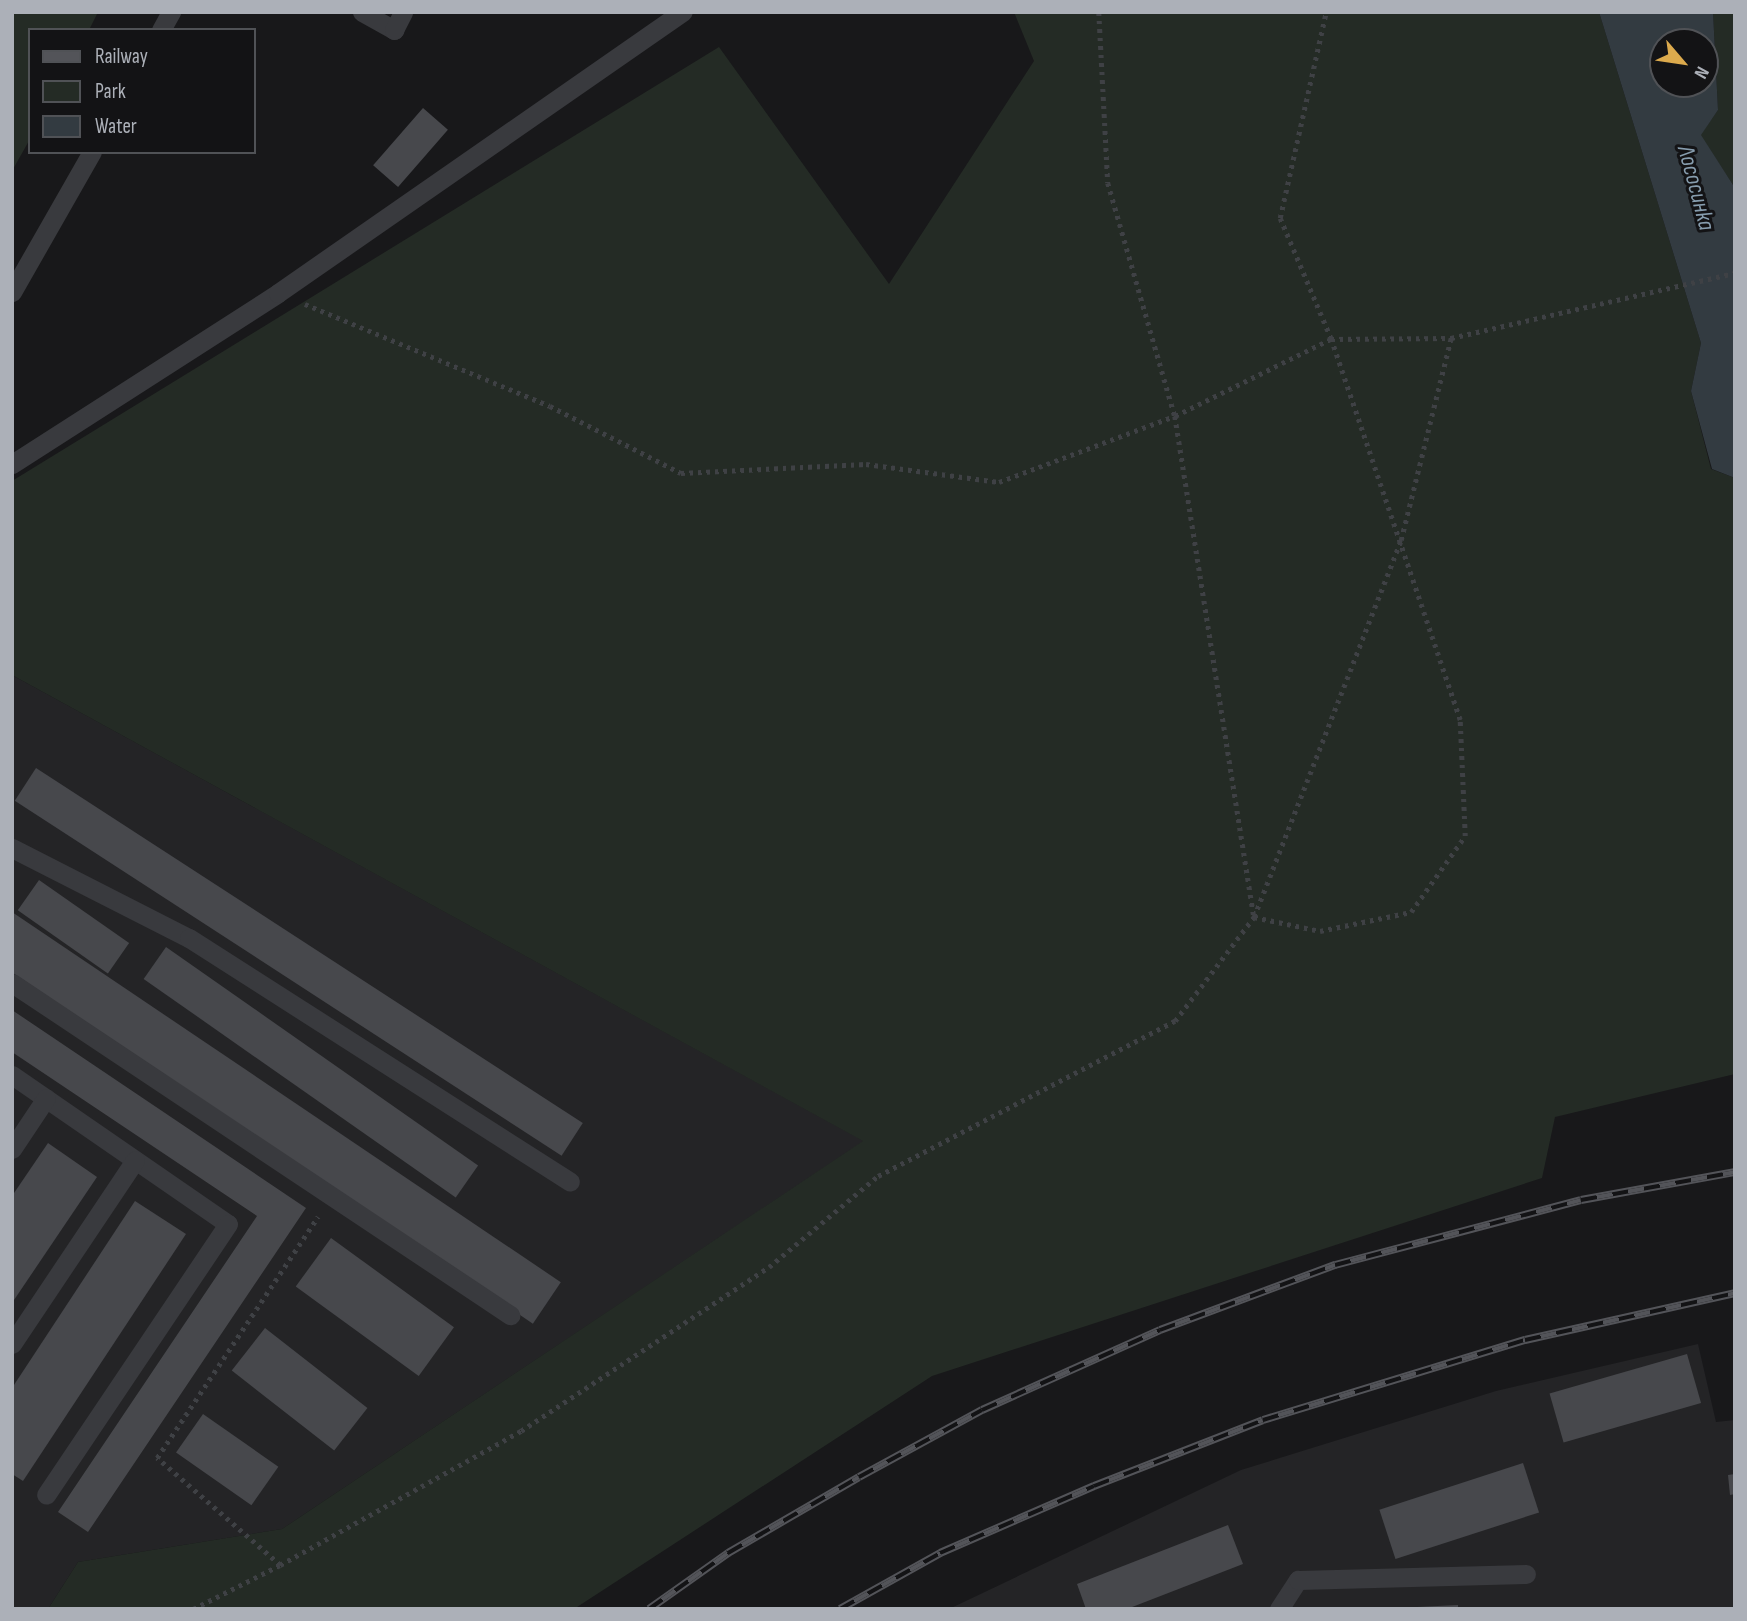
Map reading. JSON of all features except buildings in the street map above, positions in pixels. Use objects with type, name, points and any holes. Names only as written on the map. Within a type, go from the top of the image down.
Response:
[{"type":"lane","points":[[163,28],[171,12]]},
{"type":"lane","points":[[362,12],[394,30],[403,12]]},
{"type":"lane","points":[[12,464],[278,293],[683,12]]},
{"type":"lane","points":[[12,292],[91,154]]},
{"type":"lane","points":[[12,848],[189,938],[570,1182]]},
{"type":"lane","points":[[12,983],[510,1315]]},
{"type":"lane","points":[[12,1075],[228,1224],[46,1495]]},
{"type":"lane","points":[[12,1149],[46,1098]]},
{"type":"lane","points":[[12,1344],[135,1160]]},
{"type":"lane","points":[[1279,1609],[1298,1580],[1526,1574]]},
{"type":"path","points":[[1098,12],[1108,183],[1175,416],[1254,917]]},
{"type":"path","points":[[1254,917],[1320,931],[1410,912],[1465,836],[1460,720],[1331,339],[1280,218],[1326,12]]},
{"type":"path","points":[[278,293],[550,406],[681,473],[866,464],[999,482],[1175,416],[1331,339],[1451,338],[1735,273]]},
{"type":"path","points":[[193,1609],[280,1565],[521,1431],[769,1268],[878,1176],[1175,1021],[1254,917],[1401,540],[1451,338]]},
{"type":"path","points":[[280,1565],[157,1458],[332,1196]]},
{"type":"shaded area","points":[[12,675],[864,1141],[282,1529],[78,1562],[48,1609],[12,1609]]},
{"type":"shaded area","points":[[1698,1344],[1716,1422],[1735,1420],[1735,1609],[949,1609],[1241,1470],[1496,1391]]},
{"type":"green space","points":[[12,12],[98,12],[90,28],[28,28],[28,143],[12,171]]},
{"type":"green space","points":[[1014,12],[1599,12],[1701,343],[1691,391],[1711,469],[1735,478],[1735,1074],[1555,1117],[1542,1178],[932,1376],[574,1609],[48,1609],[78,1562],[282,1529],[863,1141],[12,675],[12,481],[719,47],[889,284],[1034,61]]},
{"type":"green space","points":[[1713,12],[1735,12],[1735,188],[1700,135],[1718,110],[1719,28],[1714,28]]},
{"type":"water","name":"Лососинка","points":[[1599,12],[1713,12],[1714,28],[1649,28],[1649,98],[1717,98],[1718,110],[1701,135],[1735,188],[1735,478],[1712,469],[1691,391],[1701,343]]},
{"type":"railway","points":[[649,1609],[728,1553],[859,1477],[982,1410],[1160,1330],[1335,1265],[1581,1200],[1735,1172]]},
{"type":"railway","points":[[840,1609],[940,1553],[1094,1486],[1263,1420],[1525,1340],[1735,1293]]}]
